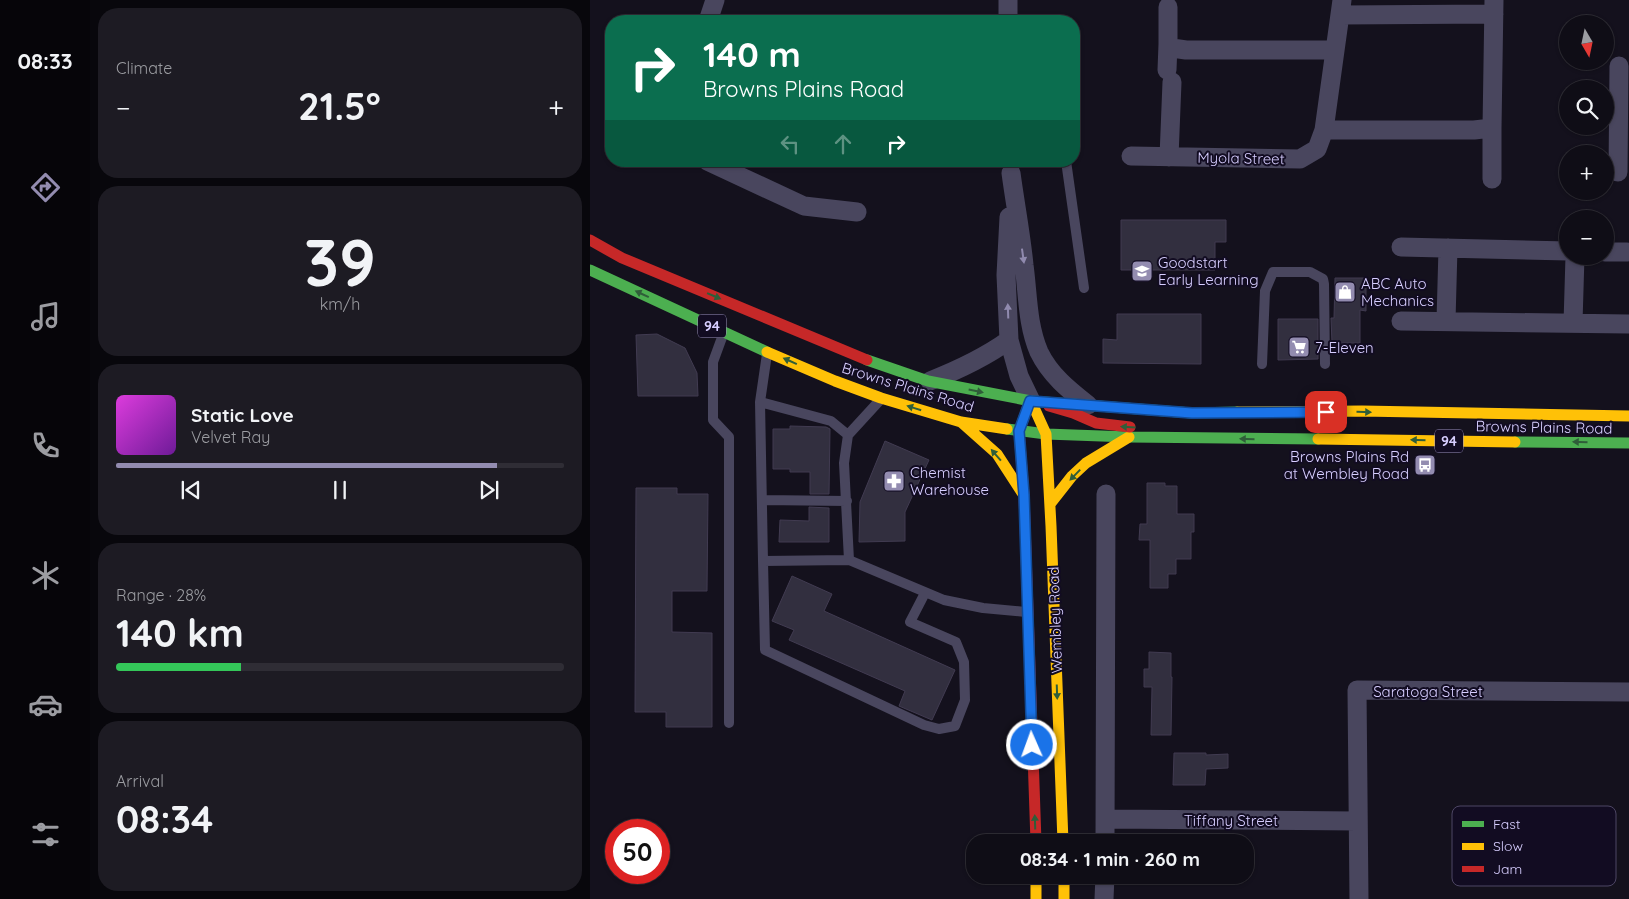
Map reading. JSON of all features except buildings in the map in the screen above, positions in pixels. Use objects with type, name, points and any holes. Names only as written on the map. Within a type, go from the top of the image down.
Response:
[{"type":"main road","name":"Browns Plains Road","points":[[590,240],[622,258],[882,366],[928,381],[1030,401],[1192,413],[1362,412],[1629,416]]},
{"type":"main road","name":"Browns Plains Road","points":[[590,270],[835,381],[882,398],[960,422],[1046,434],[1129,437],[1629,443]]},
{"type":"main road","name":"Wembley Road","points":[[1030,401],[1019,431],[1024,495],[1036,834]]},
{"type":"main road","name":"Wembley Road","points":[[1030,401],[1046,434],[1063,834]]},
{"type":"main road","points":[[1030,401],[1073,413],[1096,423],[1117,426],[1167,428],[1193,437]]},
{"type":"main road","points":[[960,422],[997,454],[1024,495]]},
{"type":"main road","points":[[1050,504],[1072,476],[1086,463],[1129,437]]},
{"type":"main road","points":[[1036,884],[1036,899]]},
{"type":"main road","points":[[1064,884],[1064,899]]},
{"type":"street","points":[[710,15],[715,0]]},
{"type":"street","points":[[1008,0],[1008,15]]},
{"type":"street","points":[[1168,7],[1170,76],[1169,157]]},
{"type":"street","points":[[1341,7],[1494,7],[1492,179]]},
{"type":"street","name":"Myola Street","points":[[1131,156],[1300,159],[1317,149],[1324,130],[1341,7]]},
{"type":"street","points":[[1168,44],[1172,48],[1186,50],[1335,50]]},
{"type":"street","points":[[1618,172],[1624,123],[1619,66]]},
{"type":"street","points":[[1324,130],[1474,130],[1492,128]]},
{"type":"street","points":[[720,167],[804,206],[857,212]]},
{"type":"street","name":"Wembley Road","points":[[1011,167],[1006,275],[1009,340],[1019,376],[1030,401]]},
{"type":"street","name":"Wembley Road","points":[[1011,167],[1031,323],[1036,343],[1054,375],[1064,386],[1088,405]]},
{"type":"street","points":[[1401,247],[1559,250]]},
{"type":"street","points":[[1446,322],[1448,248]]},
{"type":"street","points":[[1614,252],[1627,252]]},
{"type":"street","points":[[1573,323],[1575,265]]},
{"type":"street","points":[[1401,321],[1628,324]]},
{"type":"street","points":[[928,381],[984,357],[1009,340]]},
{"type":"street","points":[[1105,834],[1106,494]]},
{"type":"street","name":"Saratoga Street","points":[[1357,821],[1357,690],[1629,692]]},
{"type":"street","name":"Tiffany Street","points":[[1106,819],[1357,821]]},
{"type":"street","points":[[1357,821],[1358,899]]},
{"type":"street","points":[[1104,884],[1104,899]]},
{"type":"lane","points":[[1067,167],[1084,288]]},
{"type":"lane","points":[[1262,364],[1265,291],[1273,272],[1310,272],[1323,279],[1325,364]]},
{"type":"lane","points":[[724,331],[713,362],[713,420],[729,437],[729,723]]},
{"type":"lane","points":[[768,352],[760,402],[765,650],[924,725],[939,729],[956,726],[965,700],[964,662],[956,642],[910,622],[925,593]]},
{"type":"lane","points":[[849,560],[844,463],[848,435],[882,398]]},
{"type":"lane","points":[[760,402],[831,421],[848,435]]},
{"type":"lane","points":[[762,500],[847,501]]},
{"type":"lane","points":[[763,561],[849,560],[944,600],[959,604],[1028,612]]},
{"type":"traffic: fast","points":[[590,270],[767,352]]},
{"type":"traffic: fast","points":[[867,360],[928,381],[1031,401],[1192,413],[1237,412]]},
{"type":"traffic: fast","points":[[1007,429],[1046,434],[1129,437],[1318,439]]},
{"type":"traffic: fast","points":[[1515,442],[1629,443]]},
{"type":"traffic: slow","points":[[767,352],[881,398],[961,422],[1007,429]]},
{"type":"traffic: slow","points":[[1031,401],[1046,434],[1063,834]]},
{"type":"traffic: slow","points":[[1237,412],[1362,411],[1629,416]]},
{"type":"traffic: slow","points":[[961,422],[997,454],[1023,494]]},
{"type":"traffic: slow","points":[[1050,504],[1072,476],[1086,463],[1129,437]]},
{"type":"traffic: slow","points":[[1318,439],[1515,442]]},
{"type":"traffic: slow","points":[[1036,884],[1036,899]]},
{"type":"traffic: slow","points":[[1064,884],[1064,899]]},
{"type":"traffic: jam","points":[[590,240],[622,258],[867,360]]},
{"type":"traffic: jam","points":[[1049,406],[1073,413],[1096,423],[1130,427]]},
{"type":"traffic: jam","points":[[1027,409],[1019,431],[1024,495],[1036,834]]},
{"type":"place","name":"Goodstart Early Learning","points":[[1142,271]]},
{"type":"place","name":"ABC Auto Mechanics","points":[[1345,292]]},
{"type":"place","name":"7-Eleven","points":[[1299,347]]},
{"type":"place","name":"Browns Plains Rd at Wembley Road","points":[[1425,465]]},
{"type":"place","name":"Chemist Warehouse","points":[[894,481]]},
{"type":"route","points":[[1032,745],[1024,495],[1019,431],[1030,401],[1192,413],[1326,412]]}]
